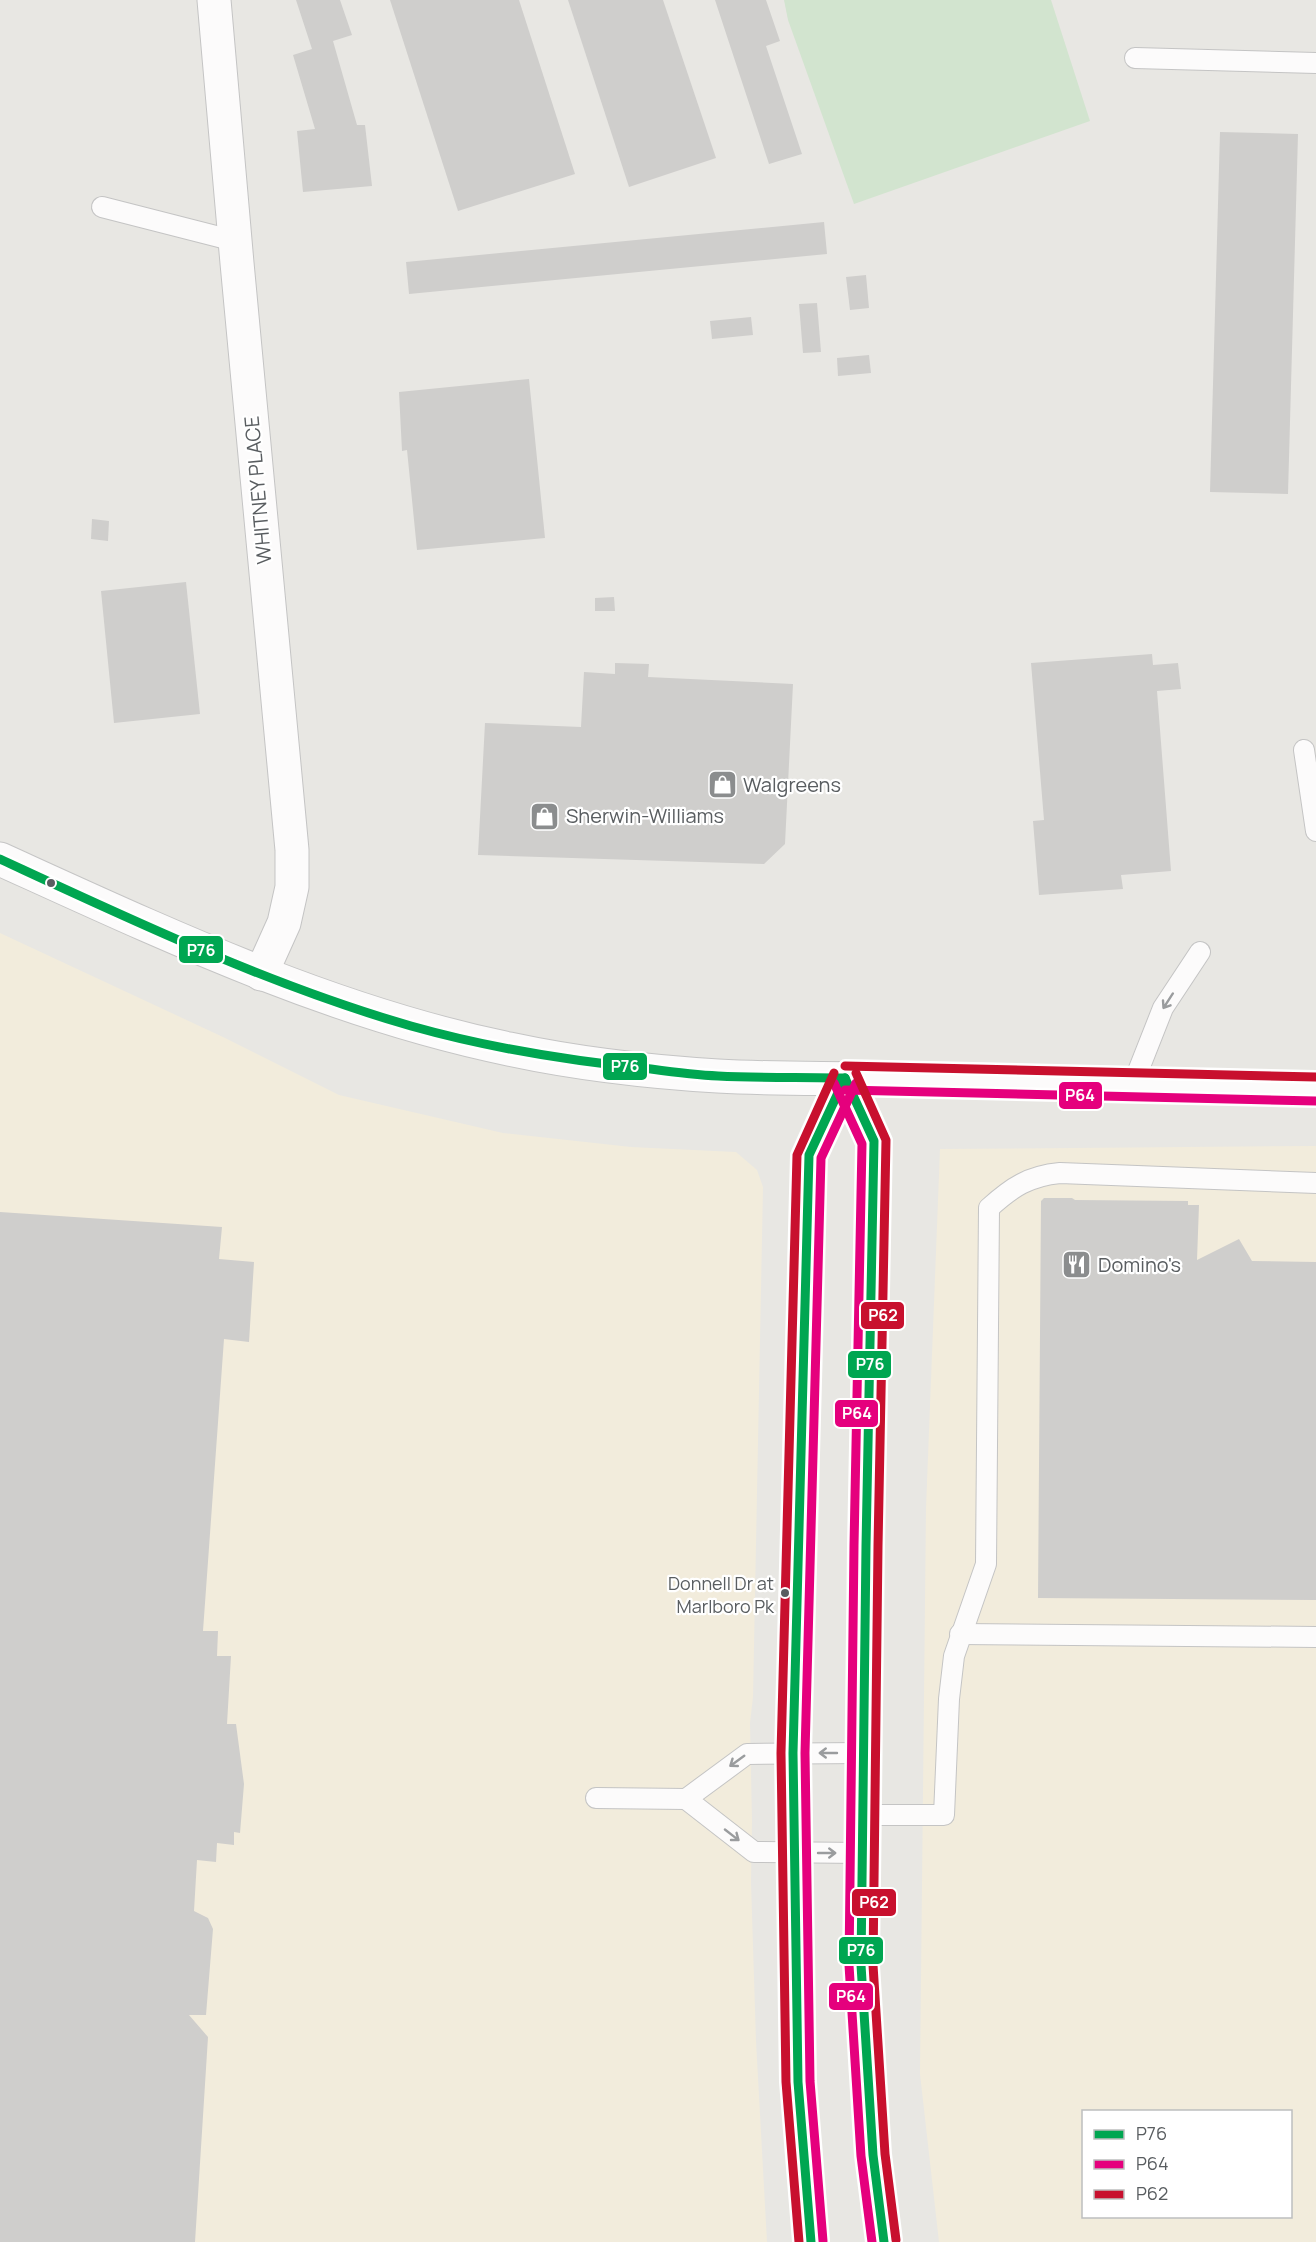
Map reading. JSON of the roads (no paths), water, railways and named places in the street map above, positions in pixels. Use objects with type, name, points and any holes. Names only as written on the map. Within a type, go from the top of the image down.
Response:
[{"type":"street","name":"WHITNEY PLACE","points":[[214,0],[292,850],[292,888],[284,923],[261,974]]},
{"type":"street","points":[[0,859],[115,912],[261,974],[337,1003],[509,1049],[599,1064],[717,1076],[1316,1089]]},
{"type":"street","points":[[811,2242],[798,2082],[793,1852],[793,1753],[808,1155],[845,1078]]},
{"type":"street","points":[[845,1078],[874,1141],[861,1965],[873,2155],[884,2242]]},
{"type":"lane","points":[[1135,58],[1316,63]]},
{"type":"lane","points":[[102,207],[235,241]]},
{"type":"lane","points":[[1304,750],[1316,831]]},
{"type":"lane","points":[[1133,1084],[1163,1008],[1200,952]]},
{"type":"lane","points":[[862,1815],[944,1815],[949,1699],[954,1656],[986,1564],[989,1208],[1007,1191],[1026,1181],[1060,1173],[1316,1184]]},
{"type":"lane","points":[[960,1634],[1316,1637]]},
{"type":"lane","points":[[596,1798],[686,1799],[747,1754],[863,1753]]},
{"type":"lane","points":[[686,1799],[754,1852],[861,1853]]},
{"type":"place","name":"Walgreens","points":[[722,785]]},
{"type":"place","name":"Sherwin-Williams","points":[[545,816]]},
{"type":"place","name":"Domino's","points":[[1077,1265]]},
{"type":"place","name":"Donnell Dr at Marlboro Pk","points":[[785,1593]]}]
